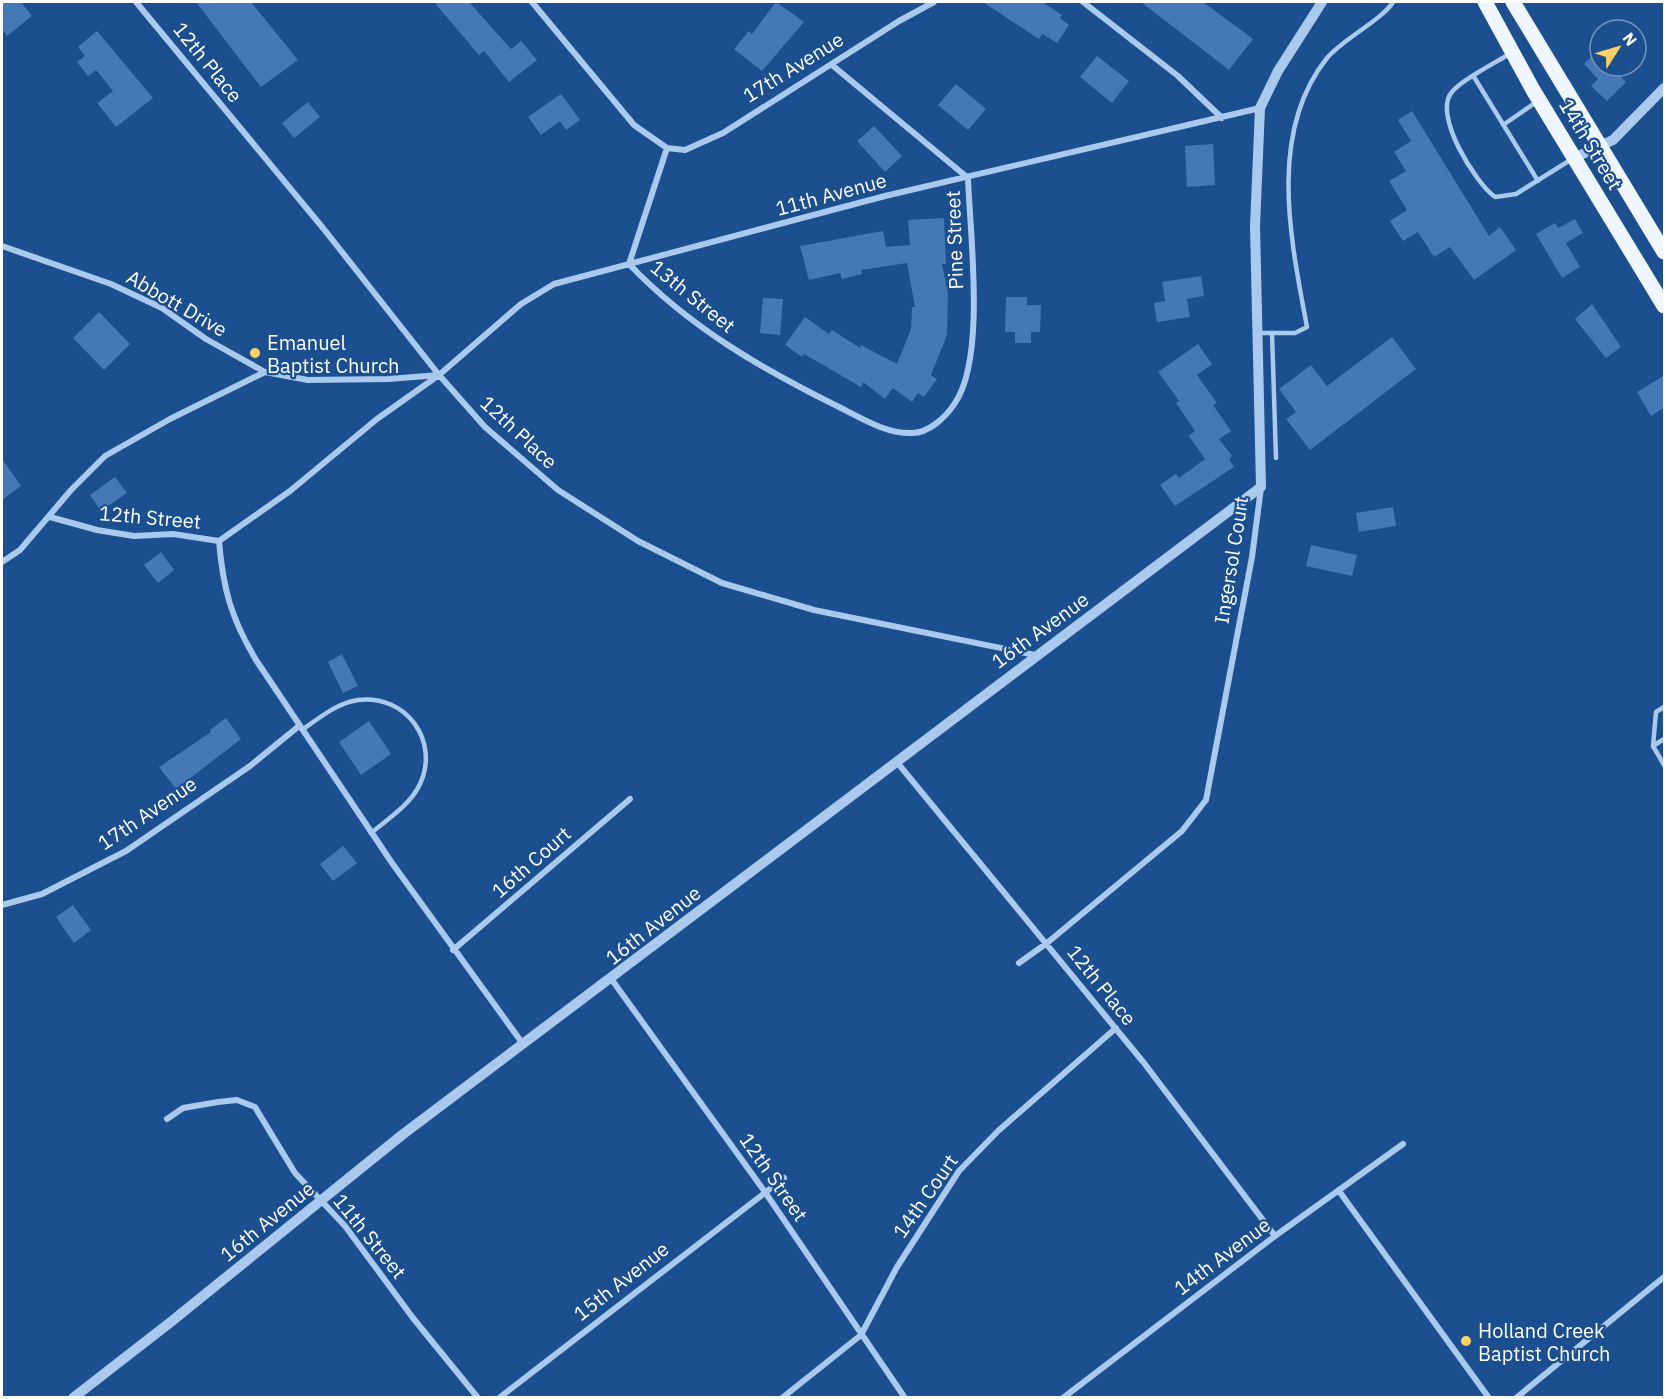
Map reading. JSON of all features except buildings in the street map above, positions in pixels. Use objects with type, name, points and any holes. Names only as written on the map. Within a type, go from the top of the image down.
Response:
[{"type":"main road","name":"14th Street","points":[[1485,2],[1539,100],[1576,157],[1665,306]]},
{"type":"main road","name":"14th Street","points":[[1513,2],[1665,252]]},
{"type":"street","name":"12th Place","points":[[136,2],[323,228],[440,375],[485,427],[558,490],[638,541],[722,583],[814,610],[1035,655]]},
{"type":"street","points":[[532,2],[634,125],[667,148]]},
{"type":"street","name":"17th Avenue","points":[[667,148],[685,150],[705,143],[934,2]]},
{"type":"street","points":[[1083,2],[1178,76],[1222,118]]},
{"type":"street","points":[[1260,108],[1278,71],[1322,2]]},
{"type":"street","name":"Pine Street","points":[[832,64],[968,178],[973,312],[969,368],[956,402],[945,416],[930,428]]},
{"type":"street","points":[[1576,157],[1613,140],[1665,88]]},
{"type":"street","name":"11th Avenue","points":[[440,375],[521,304],[554,284],[885,196],[1260,108]]},
{"type":"street","name":"Ingersol Court","points":[[1047,943],[1182,831],[1206,800],[1252,556],[1261,487],[1255,226],[1260,108]]},
{"type":"street","name":"13th Street","points":[[667,148],[629,264],[654,290],[711,336],[792,384],[879,426],[913,434],[930,428]]},
{"type":"street","name":"Abbott Drive","points":[[2,246],[111,284],[162,308],[206,339],[266,372],[308,380],[388,379],[440,375]]},
{"type":"street","points":[[2,562],[20,550],[71,490],[105,456],[170,419],[266,372]]},
{"type":"street","points":[[219,541],[290,491],[378,419],[440,375]]},
{"type":"street","name":"16th Avenue","points":[[73,1398],[523,1044],[612,980],[1035,655],[1162,563],[1261,487]]},
{"type":"street","name":"12th Street","points":[[50,517],[106,532],[134,536],[173,534],[219,541],[225,590],[236,627],[371,833],[453,950],[523,1044]]},
{"type":"street","name":"17th Avenue","points":[[2,905],[42,894],[126,851],[301,728]]},
{"type":"street","name":"12th Place","points":[[896,761],[1116,1028],[1275,1236]]},
{"type":"street","name":"16th Court","points":[[453,950],[630,799]]},
{"type":"street","points":[[1019,963],[1047,943]]},
{"type":"street","name":"12th Street","points":[[612,980],[765,1192],[905,1398]]},
{"type":"street","name":"14th Court","points":[[782,1398],[861,1335],[897,1267],[959,1171],[998,1131],[1116,1028]]},
{"type":"street","name":"11th Street","points":[[167,1119],[183,1107],[218,1102],[237,1100],[255,1107],[273,1141],[295,1173],[345,1226],[413,1318],[478,1398]]},
{"type":"street","name":"14th Avenue","points":[[1063,1398],[1275,1236],[1402,1144]]},
{"type":"street","points":[[765,1192],[784,1178]]},
{"type":"street","points":[[1339,1191],[1489,1398]]},
{"type":"street","name":"15th Avenue","points":[[499,1398],[765,1192]]},
{"type":"street","points":[[1515,1398],[1665,1278]]},
{"type":"lane","points":[[1258,333],[1295,333],[1307,327],[1294,255],[1288,168],[1297,118],[1313,81],[1328,58],[1393,2]]},
{"type":"lane","points":[[1513,52],[1451,92],[1445,107],[1449,129],[1485,190],[1495,197],[1516,194],[1576,157]]},
{"type":"lane","points":[[1474,77],[1538,181]]},
{"type":"lane","points":[[1503,125],[1539,100]]},
{"type":"lane","points":[[1272,333],[1276,458]]},
{"type":"lane","points":[[301,728],[334,708],[358,700],[385,702],[404,712],[423,736],[428,763],[419,786],[402,808],[371,833]]},
{"type":"lane","points":[[1665,707],[1656,712],[1653,746],[1665,765]]},
{"type":"lane","points":[[1653,746],[1665,740]]},
{"type":"place","name":"Emanuel Baptist Church","points":[[255,353]]},
{"type":"place","name":"Holland Creek Baptist Church","points":[[1466,1341]]}]
